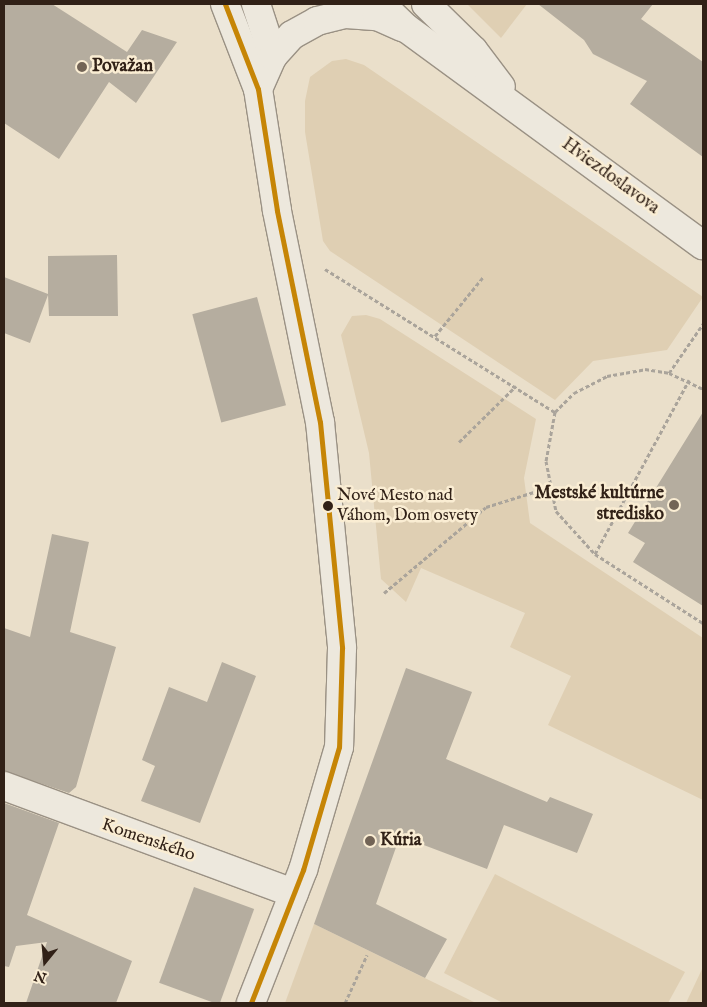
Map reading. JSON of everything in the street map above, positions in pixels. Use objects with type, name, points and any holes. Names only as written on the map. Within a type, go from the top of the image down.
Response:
[{"type":"street","points":[[225,4],[258,89],[277,211],[320,422],[341,606],[339,747],[294,893],[251,1003]]},
{"type":"street","points":[[256,4],[273,56]]},
{"type":"street","name":"Hviezdoslavova","points":[[381,4],[406,28],[703,245]]},
{"type":"street","name":"Hviezdoslavova","points":[[426,4],[473,50],[516,108]]},
{"type":"street","points":[[258,89],[273,56],[292,35],[316,21],[346,14],[377,16],[406,28]]},
{"type":"street","name":"Komenského","points":[[4,786],[294,893]]},
{"type":"path","points":[[316,264],[516,386],[555,412]]},
{"type":"path","points":[[435,336],[484,276]]},
{"type":"path","points":[[669,373],[703,324]]},
{"type":"path","points":[[703,389],[689,380],[669,373],[645,369],[607,376],[574,393],[555,412],[546,461],[556,511],[595,554],[703,623]]},
{"type":"path","points":[[595,554],[689,380]]},
{"type":"path","points":[[459,442],[516,386]]},
{"type":"path","points":[[384,594],[486,507],[550,487]]},
{"type":"path","points":[[345,1003],[367,955]]},
{"type":"shaded area","points":[[467,4],[527,4],[501,38]]},
{"type":"shaded area","points":[[346,59],[364,65],[703,297],[667,350],[593,361],[555,400],[330,251],[323,241],[305,132],[305,101],[310,77],[332,61]]},
{"type":"shaded area","points":[[366,315],[380,319],[536,419],[524,478],[530,523],[703,638],[703,800],[548,725],[571,676],[510,647],[525,613],[421,568],[406,602],[381,579],[369,453],[341,335],[352,316]]},
{"type":"shaded area","points":[[495,874],[685,972],[668,1003],[503,1003],[444,973]]},
{"type":"shaded area","points":[[314,924],[476,1003],[285,1003]]},
{"type":"shaded area","points":[[703,967],[703,1003],[686,1003]]},
{"type":"building","name":"Považan","points":[[4,4],[52,4],[127,52],[142,30],[177,42],[136,103],[109,82],[59,159],[4,123]]},
{"type":"building","points":[[538,4],[653,4],[641,19],[703,62],[703,157],[630,104],[647,81],[593,54],[584,40]]},
{"type":"building","points":[[117,255],[118,316],[49,316],[48,295],[30,343],[4,333],[4,277],[48,294],[48,256]]},
{"type":"building","points":[[257,297],[286,405],[221,423],[192,314]]},
{"type":"building","name":"Mestské kultúrne stredisko","points":[[703,412],[703,606],[633,562],[645,543],[628,533]]},
{"type":"building","points":[[52,534],[89,542],[70,632],[116,647],[76,787],[69,793],[4,771],[4,628],[30,637]]},
{"type":"building","points":[[222,662],[256,676],[200,823],[141,801],[155,766],[142,760],[169,687],[207,702]]},
{"type":"building","points":[[406,668],[472,692],[446,759],[547,802],[550,797],[593,814],[577,853],[504,825],[487,869],[400,836],[376,904],[447,939],[425,978],[314,924]]},
{"type":"building","points":[[4,803],[59,823],[27,915],[132,961],[116,1003],[26,1003],[47,942],[16,946],[9,967],[4,966]]},
{"type":"building","points":[[194,887],[254,909],[220,1003],[214,1003],[159,983]]},
{"type":"transit line","points":[[225,4],[258,89],[277,211],[320,422],[342,648],[339,747],[303,870],[251,1003]]},
{"type":"place","name":"Považan","points":[[82,67]]},
{"type":"place","name":"Mestské kultúrne stredisko","points":[[674,505]]},
{"type":"place","name":"Nové Mesto nad Váhom, Dom osvety","points":[[328,506]]},
{"type":"place","name":"Kúria","points":[[370,841]]}]
